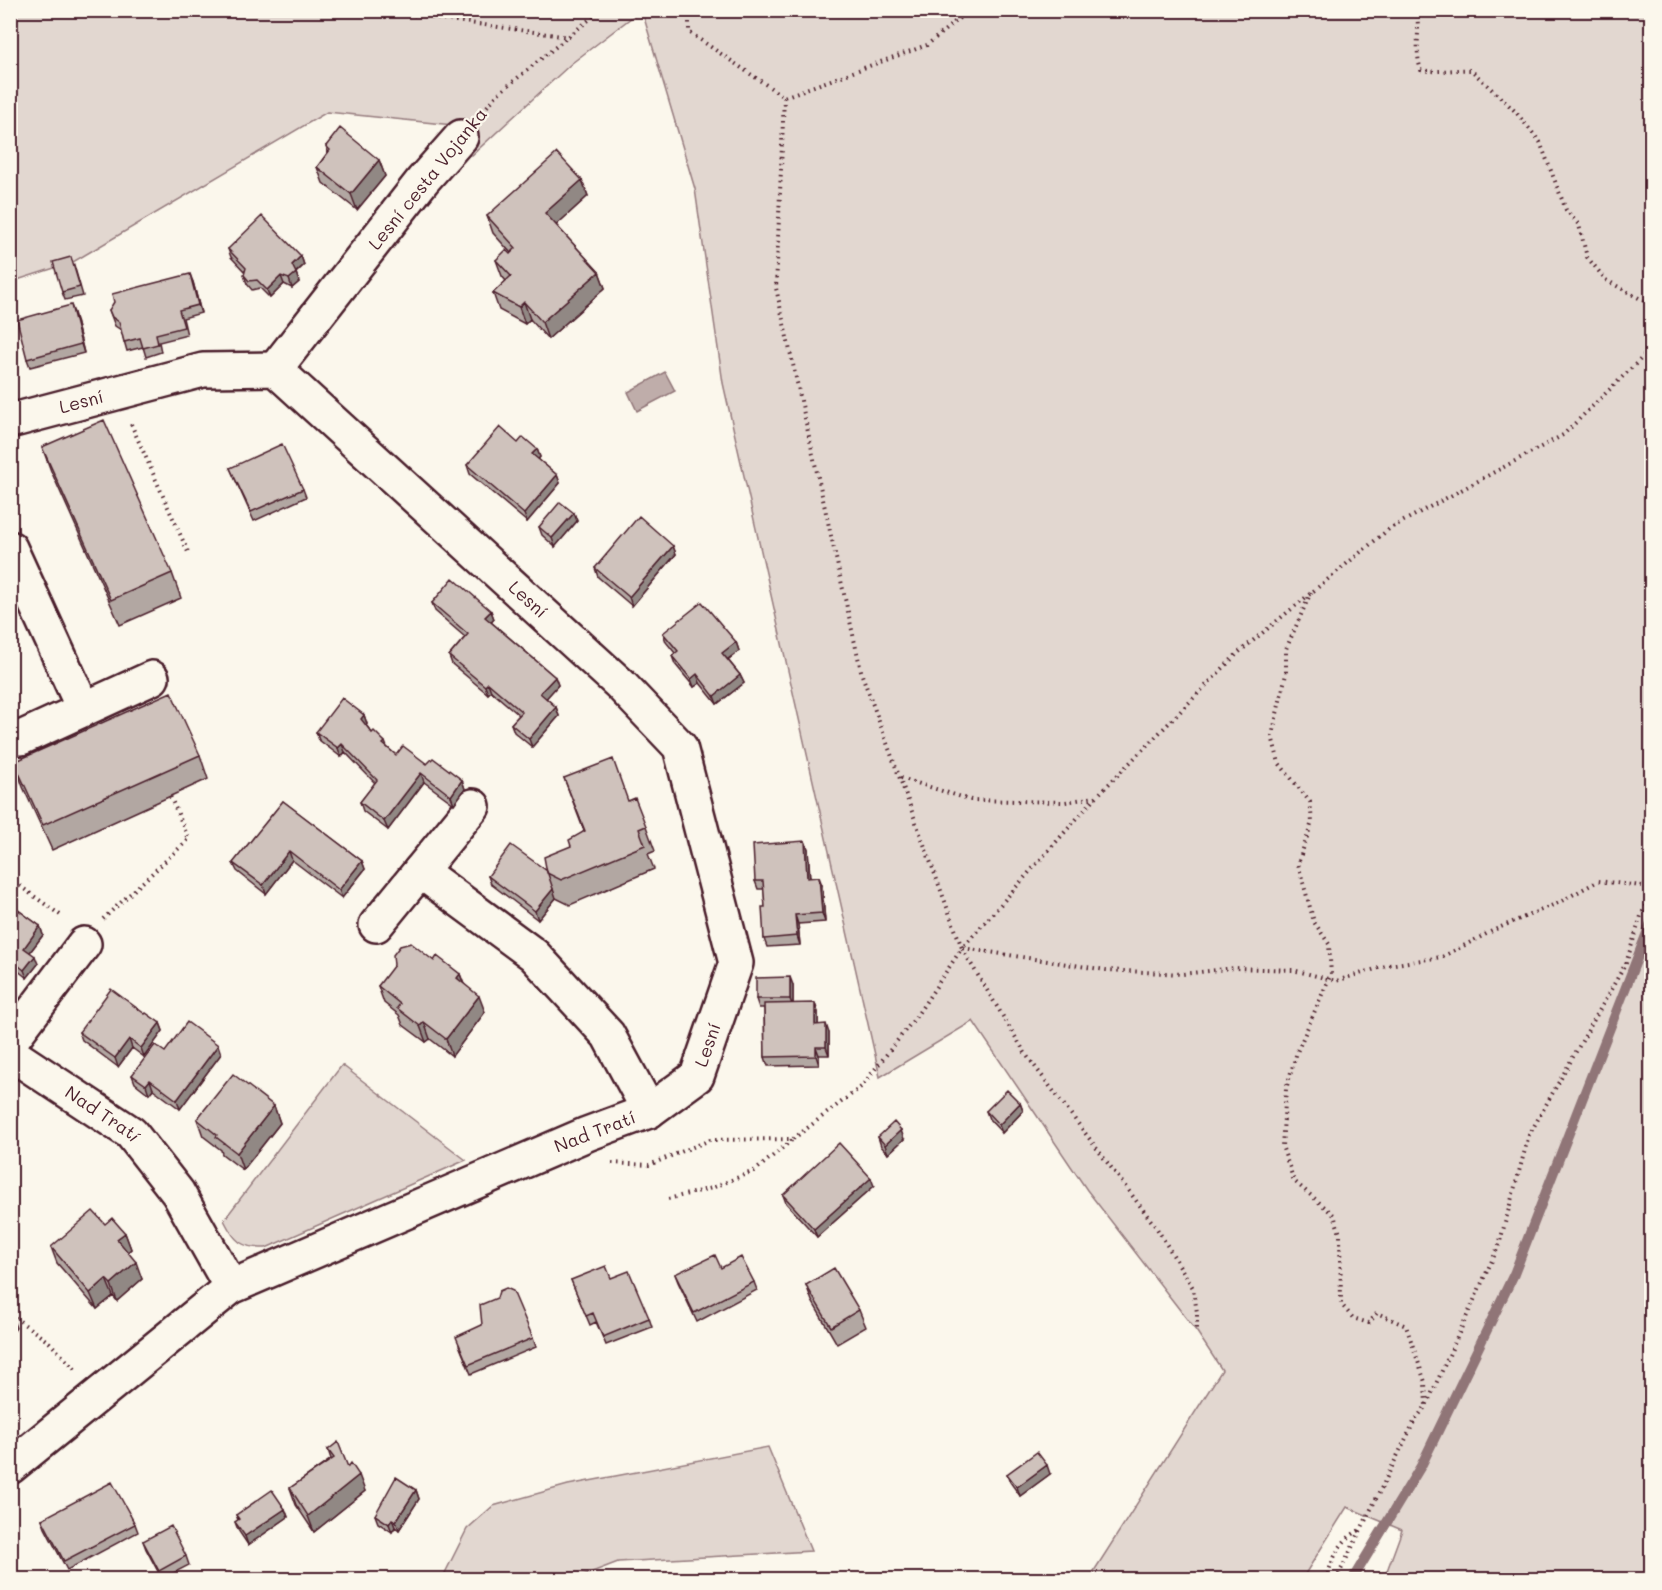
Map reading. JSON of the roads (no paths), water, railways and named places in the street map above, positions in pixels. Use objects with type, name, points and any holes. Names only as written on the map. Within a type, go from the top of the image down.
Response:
[{"type":"street","name":"Lesní cesta Vojanka","points":[[275,369],[423,180],[461,137]]},
{"type":"street","name":"Lesní","points":[[10,421],[203,370],[275,369],[619,683],[680,747],[736,963],[697,1076],[650,1111]]},
{"type":"street","points":[[10,548],[83,708]]},
{"type":"street","points":[[21,738],[152,678]]},
{"type":"street","points":[[376,926],[473,806]]},
{"type":"street","name":"Nad Tratí","points":[[10,1467],[231,1287],[586,1134],[650,1111],[608,1035],[534,955],[420,871]]},
{"type":"street","points":[[10,1042],[87,940]]},
{"type":"street","name":"Nad Tratí","points":[[10,1053],[131,1133],[178,1193],[231,1287]]},
{"type":"waterway","points":[[1352,1580],[1421,1466],[1514,1274],[1652,920]]}]
